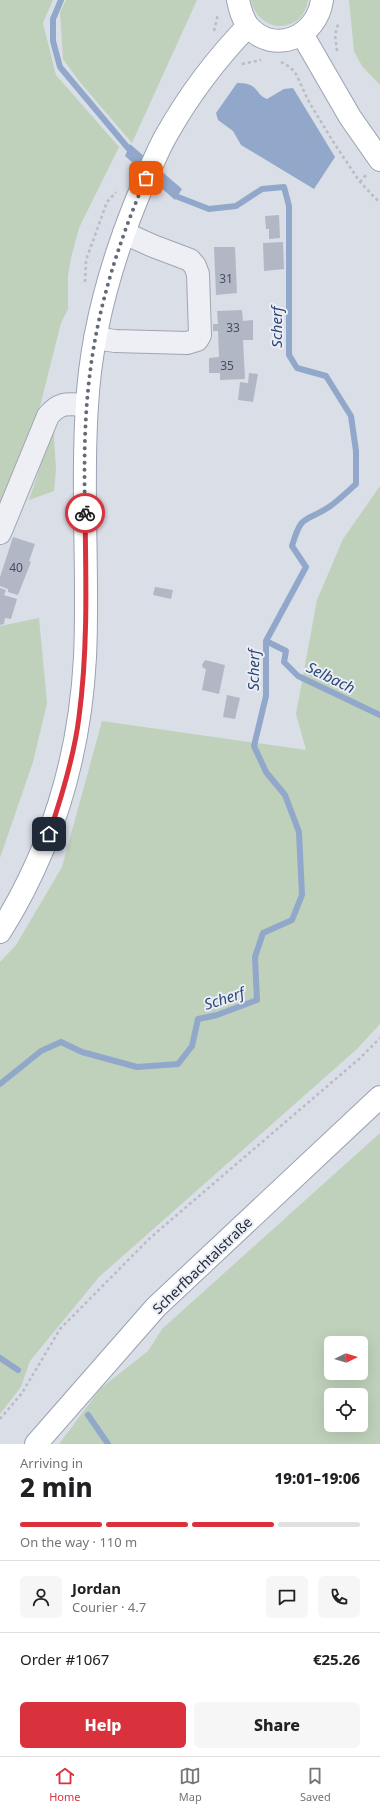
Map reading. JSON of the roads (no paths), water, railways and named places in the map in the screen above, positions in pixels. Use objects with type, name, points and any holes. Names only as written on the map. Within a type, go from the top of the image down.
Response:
[{"type":"main road","points":[[238,0],[241,13],[248,26],[257,33],[268,38],[280,40],[292,39],[302,34],[313,24],[320,11],[322,0]]},
{"type":"main road","points":[[0,932],[25,889],[49,834],[64,790],[79,718],[85,658],[87,406],[95,338],[106,291],[132,210],[166,134],[210,70],[248,26]]},
{"type":"main road","points":[[302,34],[350,117],[378,152]]},
{"type":"main road","name":"Scherfbachtalstraße","points":[[36,1444],[156,1307],[380,1097]]},
{"type":"lane","points":[[95,338],[187,343],[197,340],[200,335],[198,274],[195,266],[190,260],[181,255],[153,246],[124,233]]},
{"type":"lane","points":[[0,533],[48,416],[59,405],[65,404],[87,406]]},
{"type":"water","points":[[237,83],[244,83],[253,86],[263,97],[267,99],[284,89],[293,88],[335,157],[314,189],[241,145],[233,131],[218,120],[216,113]]},
{"type":"water","points":[[130,144],[182,189],[175,200],[125,156]]},
{"type":"waterway","name":"Scherf","points":[[61,0],[53,19],[53,41],[60,67],[128,148]]},
{"type":"waterway","name":"Scherf","points":[[0,1084],[41,1051],[61,1042],[82,1052],[137,1067],[178,1064],[192,1046],[198,1019],[217,1015],[257,1000],[255,957],[263,933],[292,920],[302,895],[299,832],[285,795],[266,772],[254,746],[266,696],[266,641],[306,567],[292,546],[295,535],[305,520],[329,507],[356,484],[356,451],[351,416],[326,376],[297,368],[289,355],[289,206],[284,187],[262,189],[236,206],[209,209],[178,197]]},
{"type":"waterway","name":"Selbach","points":[[266,641],[286,651],[284,662],[298,676],[380,715]]},
{"type":"waterway","points":[[0,1358],[18,1370]]},
{"type":"waterway","points":[[88,1415],[108,1444]]}]
